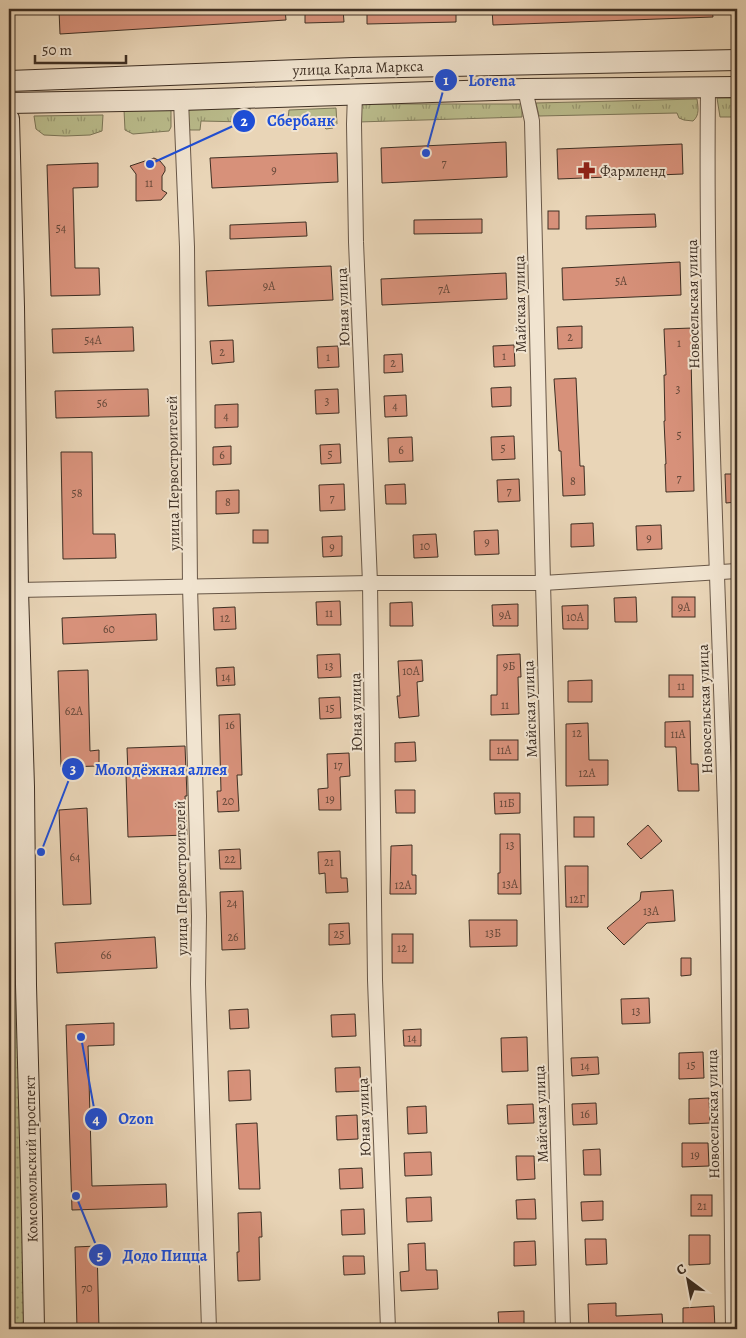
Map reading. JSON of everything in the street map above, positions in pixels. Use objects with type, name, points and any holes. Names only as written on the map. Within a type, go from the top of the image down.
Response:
[{"type":"main road","name":"улица Карла Маркса","points":[[9,81],[354,68],[737,60]]},
{"type":"main road","name":"улица Карла Маркса","points":[[9,103],[181,100],[525,89],[737,87]]},
{"type":"main road","name":"Комсомольский проспект","points":[[9,119],[34,1329]]},
{"type":"street","name":"Новосельская улица","points":[[708,88],[707,240],[716,572],[731,842],[733,1329]]},
{"type":"street","name":"Майская улица","points":[[525,89],[532,121],[564,1329]]},
{"type":"street","name":"Юная улица","points":[[355,94],[356,242],[370,583],[375,980],[388,1329]]},
{"type":"street","name":"улица Первостроителей","points":[[181,100],[187,247],[190,586],[199,916],[198,984],[210,1329]]},
{"type":"street","points":[[18,590],[370,583],[543,583],[737,571]]},
{"type":"green space","points":[[717,98],[737,98],[737,117],[720,117]]},
{"type":"green space","points":[[697,99],[698,114],[693,121],[679,118],[677,113],[539,116],[536,103]]},
{"type":"green space","points":[[358,104],[522,104],[522,117],[358,122]]},
{"type":"green space","points":[[250,106],[250,118],[246,122],[201,121],[200,130],[190,130],[188,126],[188,107]]},
{"type":"green space","points":[[167,108],[171,111],[171,127],[169,131],[133,134],[125,130],[124,110]]},
{"type":"green space","points":[[336,108],[337,124],[333,128],[326,129],[323,121],[292,122],[288,119],[289,110]]},
{"type":"green space","points":[[103,115],[102,131],[90,135],[65,136],[44,135],[36,129],[34,116]]},
{"type":"green space","points":[[9,510],[29,1329],[9,1329]]},
{"type":"building","points":[[285,9],[286,20],[60,34],[59,10]]},
{"type":"building","points":[[305,9],[343,9],[344,22],[305,23]]},
{"type":"building","points":[[367,9],[456,9],[456,22],[367,24]]},
{"type":"building","points":[[492,9],[712,9],[713,17],[493,25]]},
{"type":"building","points":[[506,142],[507,177],[382,183],[381,148]]},
{"type":"building","points":[[682,144],[683,174],[558,179],[557,149]]},
{"type":"building","points":[[337,153],[338,182],[212,188],[210,158]]},
{"type":"building","points":[[154,158],[165,167],[162,176],[162,190],[167,193],[161,200],[136,201],[136,174],[130,166]]},
{"type":"building","points":[[98,163],[98,187],[73,188],[75,268],[99,268],[100,295],[51,296],[47,165]]},
{"type":"building","points":[[548,211],[559,211],[559,229],[548,229]]},
{"type":"building","points":[[655,214],[656,227],[586,229],[586,216]]},
{"type":"building","points":[[482,219],[482,233],[414,234],[414,220]]},
{"type":"building","points":[[306,222],[307,236],[230,239],[230,225]]},
{"type":"building","points":[[680,262],[681,295],[563,300],[562,268]]},
{"type":"building","points":[[331,266],[333,300],[208,306],[206,271]]},
{"type":"building","points":[[506,273],[507,299],[382,305],[381,279]]},
{"type":"building","points":[[582,326],[582,348],[558,349],[557,327]]},
{"type":"building","points":[[133,327],[134,351],[53,353],[52,329]]},
{"type":"building","points":[[692,328],[694,357],[691,357],[694,491],[666,492],[664,329]]},
{"type":"building","points":[[233,340],[234,362],[212,364],[210,341]]},
{"type":"building","points":[[514,345],[515,366],[494,367],[493,346]]},
{"type":"building","points":[[338,346],[339,367],[318,368],[317,347]]},
{"type":"building","points":[[402,354],[403,372],[384,373],[384,355]]},
{"type":"building","points":[[576,378],[580,466],[584,466],[585,495],[563,496],[554,379]]},
{"type":"building","points":[[511,387],[511,406],[492,407],[491,388]]},
{"type":"building","points":[[148,389],[149,416],[56,418],[55,391]]},
{"type":"building","points":[[338,389],[339,413],[316,414],[315,390]]},
{"type":"building","points":[[406,395],[407,416],[385,417],[384,396]]},
{"type":"building","points":[[238,404],[238,427],[215,428],[215,405]]},
{"type":"building","points":[[514,436],[515,459],[492,460],[491,437]]},
{"type":"building","points":[[412,437],[413,461],[389,462],[388,438]]},
{"type":"building","points":[[340,444],[341,463],[321,464],[320,445]]},
{"type":"building","points":[[231,446],[231,464],[213,465],[213,447]]},
{"type":"building","points":[[61,452],[92,452],[93,534],[115,534],[116,558],[63,559]]},
{"type":"building","points":[[725,474],[737,474],[737,502],[726,503]]},
{"type":"building","points":[[519,479],[520,501],[498,502],[497,480]]},
{"type":"building","points":[[344,484],[345,510],[320,511],[319,485]]},
{"type":"building","points":[[405,484],[406,504],[386,504],[385,485]]},
{"type":"building","points":[[239,490],[239,513],[216,514],[216,491]]},
{"type":"building","points":[[593,523],[594,546],[571,547],[571,524]]},
{"type":"building","points":[[661,525],[662,549],[637,550],[636,526]]},
{"type":"building","points":[[253,530],[268,530],[268,543],[253,543]]},
{"type":"building","points":[[498,530],[499,554],[475,555],[474,531]]},
{"type":"building","points":[[436,534],[438,557],[414,558],[413,535]]},
{"type":"building","points":[[342,536],[342,556],[323,557],[322,537]]},
{"type":"building","points":[[636,597],[637,622],[615,622],[614,598]]},
{"type":"building","points":[[672,597],[695,597],[695,617],[672,617]]},
{"type":"building","points":[[340,601],[341,625],[317,625],[316,602]]},
{"type":"building","points":[[412,602],[413,626],[390,626],[390,603]]},
{"type":"building","points":[[518,604],[518,626],[493,626],[492,605]]},
{"type":"building","points":[[588,605],[588,629],[563,629],[562,606]]},
{"type":"building","points":[[235,607],[236,629],[214,630],[213,608]]},
{"type":"building","points":[[156,614],[157,640],[63,644],[62,618]]},
{"type":"building","points":[[340,654],[341,677],[318,678],[317,655]]},
{"type":"building","points":[[520,654],[521,677],[518,677],[519,714],[491,715],[491,695],[497,695],[497,655]]},
{"type":"building","points":[[422,660],[423,681],[417,682],[419,716],[399,718],[397,696],[400,696],[398,661]]},
{"type":"building","points":[[234,667],[235,685],[217,686],[216,668]]},
{"type":"building","points":[[88,670],[90,751],[99,750],[99,766],[61,767],[58,671]]},
{"type":"building","points":[[669,675],[693,675],[693,697],[669,697]]},
{"type":"building","points":[[592,680],[592,702],[568,702],[568,681]]},
{"type":"building","points":[[340,697],[341,718],[320,719],[319,698]]},
{"type":"building","points":[[240,714],[242,775],[237,775],[239,811],[218,812],[217,791],[221,791],[219,715]]},
{"type":"building","points":[[690,721],[691,764],[698,764],[699,791],[678,791],[676,747],[665,747],[665,722]]},
{"type":"building","points":[[588,723],[589,760],[608,760],[608,785],[566,786],[566,724]]},
{"type":"building","points":[[490,740],[518,740],[518,760],[490,760]]},
{"type":"building","points":[[415,742],[416,761],[395,762],[395,743]]},
{"type":"building","points":[[185,746],[187,835],[128,837],[127,748]]},
{"type":"building","points":[[349,753],[350,776],[340,777],[341,810],[319,810],[318,789],[328,788],[327,754]]},
{"type":"building","points":[[395,790],[415,790],[415,813],[396,813]]},
{"type":"building","points":[[494,793],[520,793],[520,813],[495,814]]},
{"type":"building","points":[[87,808],[91,904],[63,905],[59,810]]},
{"type":"building","points":[[574,817],[594,817],[594,837],[574,837]]},
{"type":"building","points":[[648,825],[662,841],[641,859],[627,844]]},
{"type":"building","points":[[500,834],[520,834],[521,894],[498,894]]},
{"type":"building","points":[[412,845],[412,875],[416,875],[416,894],[390,894],[391,846]]},
{"type":"building","points":[[240,849],[241,869],[220,869],[219,850]]},
{"type":"building","points":[[340,851],[341,878],[347,878],[348,892],[326,893],[325,873],[319,874],[318,852]]},
{"type":"building","points":[[565,866],[588,866],[588,907],[566,907]]},
{"type":"building","points":[[673,890],[675,921],[647,923],[624,945],[607,928],[640,900],[641,892]]},
{"type":"building","points":[[243,891],[245,949],[222,950],[220,892]]},
{"type":"building","points":[[469,920],[517,920],[517,946],[470,947]]},
{"type":"building","points":[[349,923],[350,944],[329,945],[329,924]]},
{"type":"building","points":[[392,934],[413,934],[413,963],[392,963]]},
{"type":"building","points":[[155,937],[157,968],[57,973],[55,943]]},
{"type":"building","points":[[681,958],[691,958],[691,975],[681,976]]},
{"type":"building","points":[[649,998],[650,1023],[622,1024],[621,999]]},
{"type":"building","points":[[248,1009],[249,1028],[230,1029],[229,1010]]},
{"type":"building","points":[[355,1014],[356,1036],[332,1037],[331,1015]]},
{"type":"building","points":[[114,1023],[114,1045],[88,1046],[92,1186],[166,1184],[167,1207],[72,1210],[66,1025]]},
{"type":"building","points":[[421,1029],[421,1046],[404,1046],[403,1030]]},
{"type":"building","points":[[527,1037],[528,1071],[502,1072],[501,1038]]},
{"type":"building","points":[[703,1052],[704,1078],[679,1079],[679,1053]]},
{"type":"building","points":[[598,1057],[599,1074],[572,1076],[571,1058]]},
{"type":"building","points":[[360,1067],[361,1091],[336,1092],[335,1068]]},
{"type":"building","points":[[250,1070],[251,1100],[229,1101],[228,1071]]},
{"type":"building","points":[[709,1098],[710,1123],[689,1124],[689,1099]]},
{"type":"building","points":[[596,1103],[597,1124],[573,1125],[572,1104]]},
{"type":"building","points":[[533,1104],[534,1123],[508,1124],[507,1105]]},
{"type":"building","points":[[426,1106],[427,1133],[408,1134],[407,1107]]},
{"type":"building","points":[[357,1115],[358,1139],[337,1140],[336,1116]]},
{"type":"building","points":[[257,1123],[260,1189],[239,1189],[236,1124]]},
{"type":"building","points":[[682,1143],[708,1143],[709,1166],[682,1167]]},
{"type":"building","points":[[600,1149],[601,1175],[584,1175],[583,1150]]},
{"type":"building","points":[[431,1152],[432,1175],[405,1176],[404,1153]]},
{"type":"building","points":[[516,1156],[534,1156],[535,1179],[517,1180]]},
{"type":"building","points":[[362,1168],[363,1188],[340,1189],[339,1169]]},
{"type":"building","points":[[691,1195],[712,1195],[712,1216],[691,1216]]},
{"type":"building","points":[[431,1197],[432,1221],[407,1222],[406,1198]]},
{"type":"building","points":[[535,1199],[536,1219],[517,1219],[516,1200]]},
{"type":"building","points":[[603,1201],[603,1220],[582,1221],[581,1202]]},
{"type":"building","points":[[364,1209],[365,1234],[342,1235],[341,1210]]},
{"type":"building","points":[[261,1212],[262,1237],[259,1237],[260,1280],[238,1281],[238,1213]]},
{"type":"building","points":[[689,1235],[710,1235],[710,1264],[689,1265]]},
{"type":"building","points":[[585,1239],[606,1239],[607,1264],[586,1265]]},
{"type":"building","points":[[535,1241],[536,1265],[514,1266],[514,1242]]},
{"type":"building","points":[[425,1243],[426,1270],[437,1270],[438,1289],[401,1291],[400,1272],[409,1271],[408,1244]]},
{"type":"building","points":[[97,1246],[99,1329],[77,1329],[75,1247]]},
{"type":"building","points":[[343,1256],[364,1256],[365,1274],[344,1275]]},
{"type":"building","points":[[616,1303],[616,1316],[662,1314],[663,1329],[589,1329],[588,1304]]},
{"type":"building","points":[[714,1306],[715,1329],[683,1329],[683,1308]]},
{"type":"building","points":[[524,1311],[524,1329],[499,1329],[498,1312]]},
{"type":"place","name":"Lorena","points":[[426,153]]},
{"type":"place","name":"Сбербанк","points":[[150,164]]},
{"type":"place","name":"Фармленд","points":[[586,171]]},
{"type":"place","name":"Молодёжная аллея","points":[[41,852]]},
{"type":"place","name":"Ozon","points":[[81,1037]]},
{"type":"place","name":"Додо Пицца","points":[[76,1196]]}]
